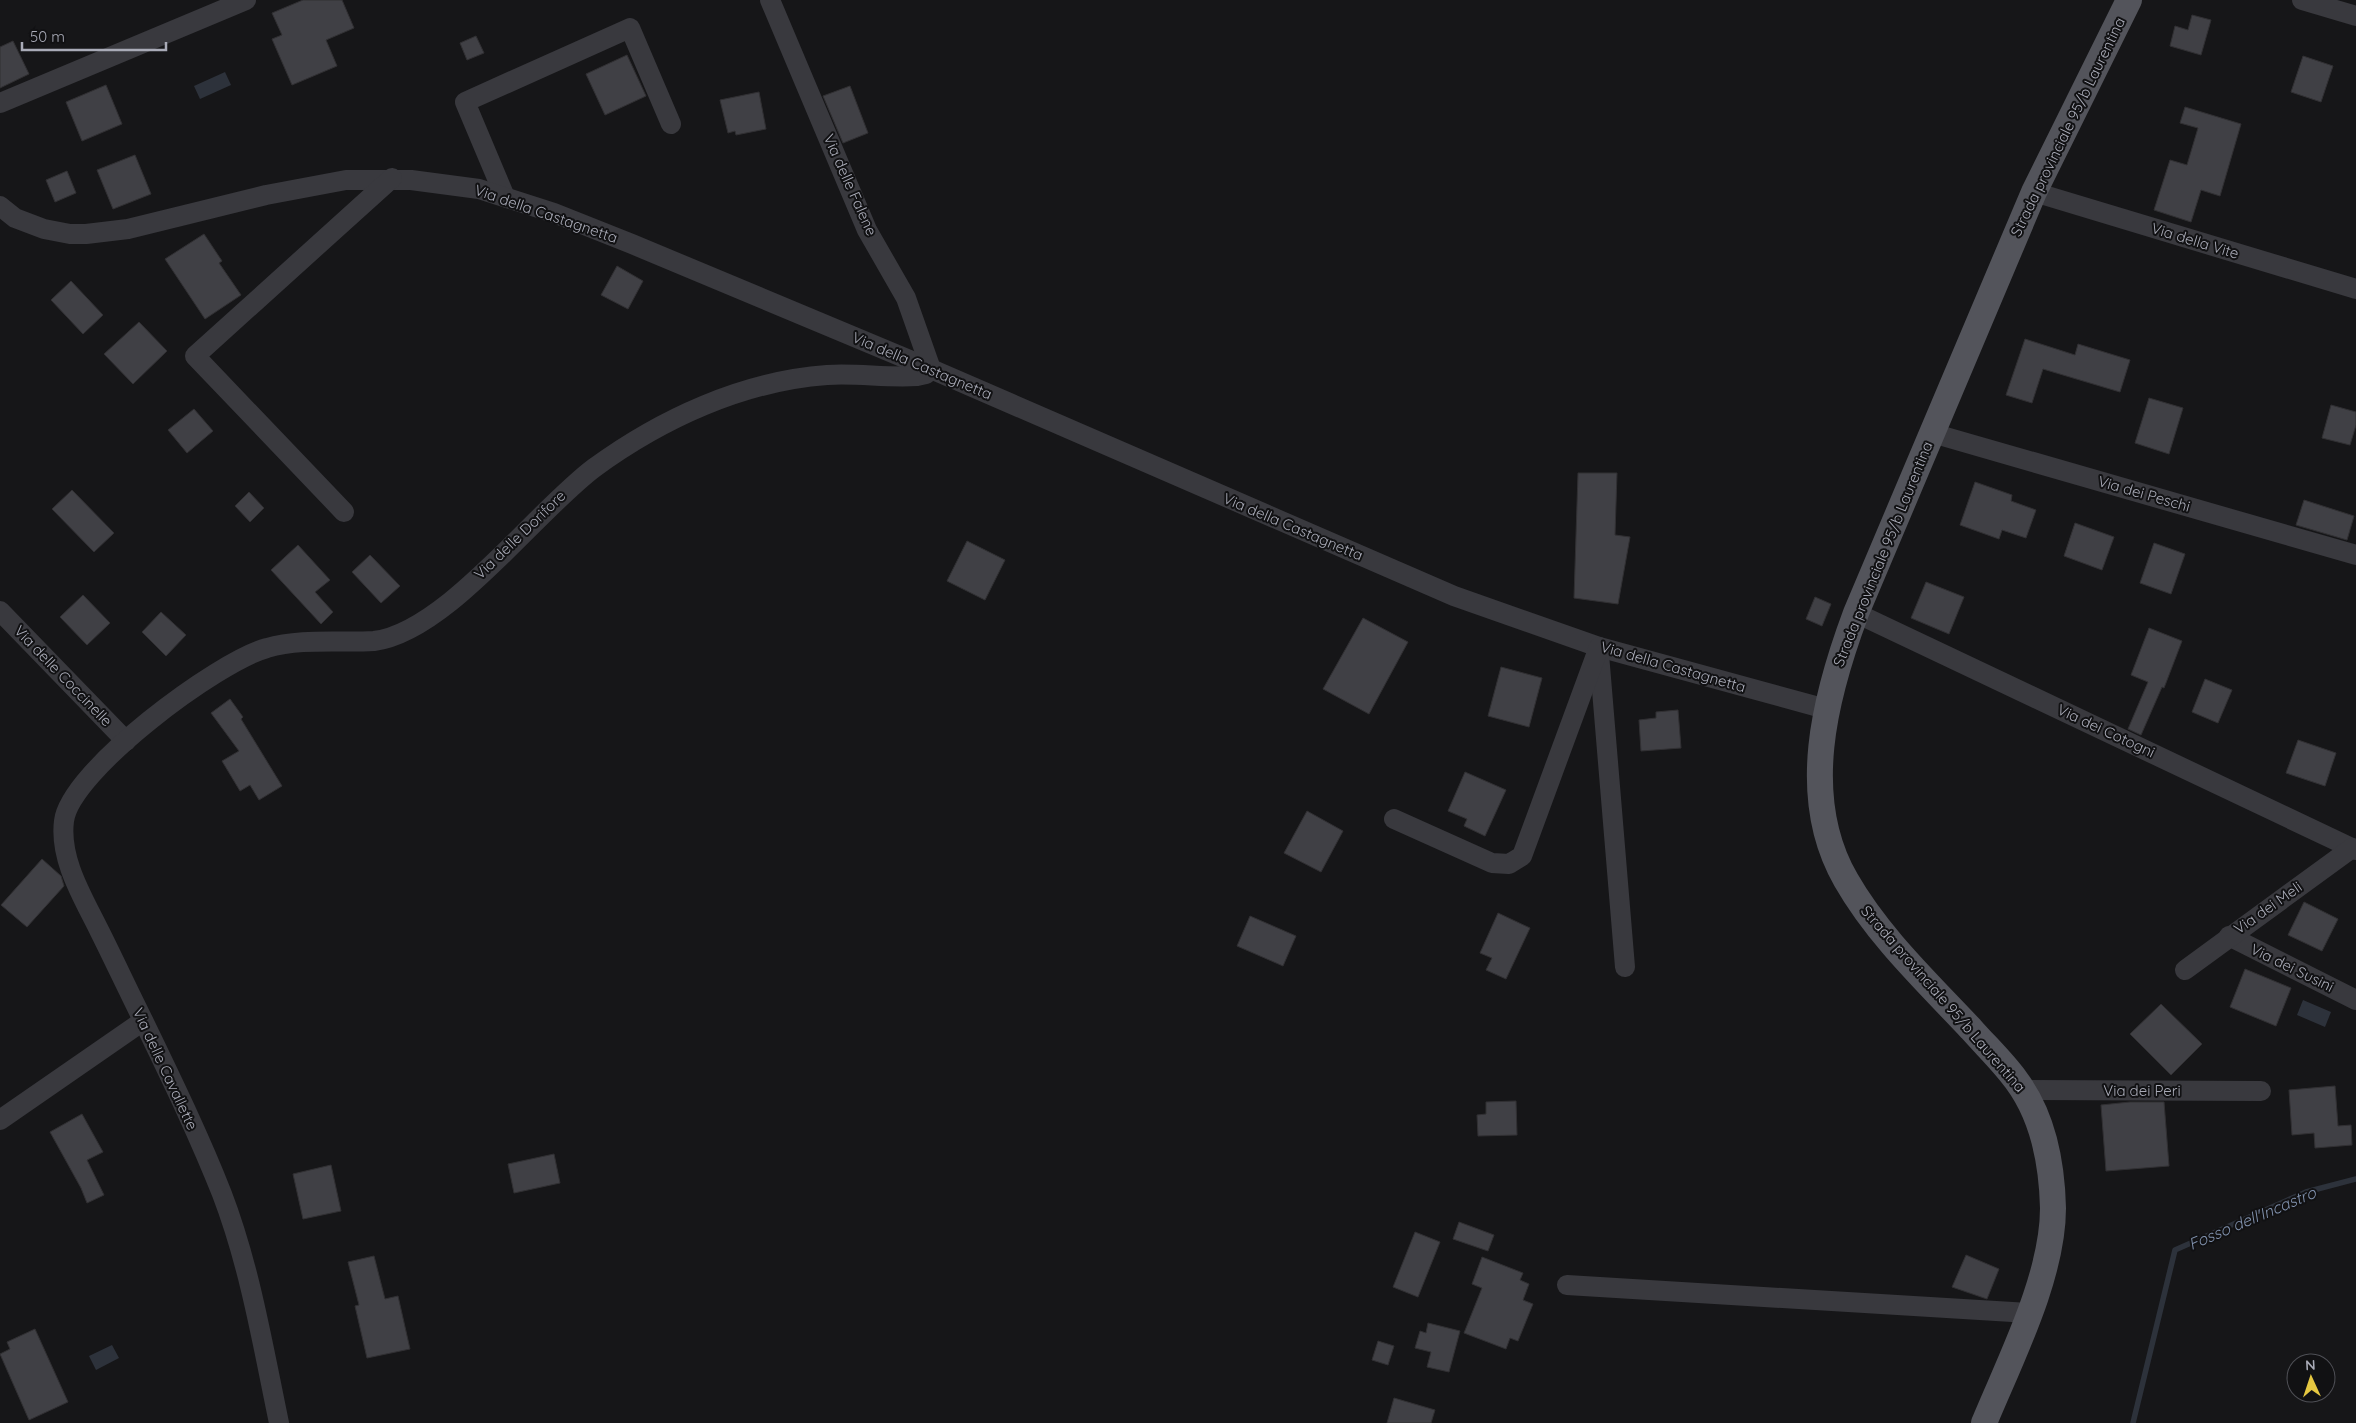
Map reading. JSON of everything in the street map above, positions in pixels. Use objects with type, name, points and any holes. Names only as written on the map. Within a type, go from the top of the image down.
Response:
[{"type":"main road","name":"Strada provinciale 95/b Laurentina","points":[[1984,1423],[2029,1312],[2045,1263],[2051,1233],[2053,1208],[2051,1181],[2042,1133],[2035,1113],[2023,1090],[2009,1070],[1896,948],[1866,911],[1846,880],[1831,846],[1823,809],[1821,775],[1826,710],[1838,661],[1856,612],[2034,192],[2129,0]]},
{"type":"street","points":[[0,103],[246,0]]},
{"type":"street","name":"Via delle Falene","points":[[770,0],[868,230],[906,298],[931,369]]},
{"type":"street","points":[[2302,0],[2356,16]]},
{"type":"street","points":[[505,197],[465,102],[630,28],[671,124]]},
{"type":"street","points":[[344,512],[195,356],[392,178]]},
{"type":"street","name":"Via della Castagnetta","points":[[0,206],[15,218],[44,229],[70,234],[97,234],[128,229],[304,187],[346,180],[392,178],[455,185],[505,197],[605,232],[931,369],[1426,585],[1599,647],[1826,710]]},
{"type":"street","name":"Via della Vite","points":[[2034,192],[2356,289]]},
{"type":"street","name":"Via delle Dorifore","points":[[126,741],[180,697],[248,654],[268,647],[291,644],[387,639],[410,630],[432,615],[484,571],[558,498],[595,468],[651,432],[690,413],[744,391],[789,380],[830,375],[917,376],[926,374],[931,369]]},
{"type":"street","name":"Via dei Peschi","points":[[1932,433],[2356,555]]},
{"type":"street","name":"Via delle Coccinelle","points":[[0,611],[126,741]]},
{"type":"street","name":"Via dei Cotogni","points":[[1856,612],[2354,849]]},
{"type":"street","points":[[1394,819],[1492,863],[1509,864],[1516,861],[1525,851],[1599,647]]},
{"type":"street","points":[[1599,647],[1624,967]]},
{"type":"street","name":"Via delle Cavallette","points":[[126,741],[88,779],[69,804],[64,821],[64,838],[74,878],[144,1021],[205,1154],[229,1213],[252,1293],[279,1423]]},
{"type":"street","name":"Via dei Meli","points":[[2185,970],[2229,936],[2354,849]]},
{"type":"street","name":"Via dei Susini","points":[[2229,936],[2356,1000]]},
{"type":"street","points":[[0,1120],[144,1021]]},
{"type":"street","name":"Via dei Peri","points":[[2023,1090],[2261,1091]]},
{"type":"street","points":[[1567,1285],[2029,1312]]},
{"type":"shaded area","points":[[225,72],[231,85],[200,99],[194,86]]},
{"type":"shaded area","points":[[2303,1000],[2331,1012],[2325,1027],[2297,1015]]},
{"type":"shaded area","points":[[112,1345],[119,1358],[96,1370],[89,1356]]},
{"type":"building","points":[[303,0],[342,0],[354,28],[326,40],[337,66],[292,85],[272,39],[282,35],[272,13]]},
{"type":"building","points":[[2192,15],[2211,20],[2201,55],[2170,46],[2175,26],[2188,30]]},
{"type":"building","points":[[476,36],[484,53],[467,60],[460,43]]},
{"type":"building","points":[[13,41],[29,74],[0,88],[0,47]]},
{"type":"building","points":[[627,55],[646,96],[605,115],[586,74]]},
{"type":"building","points":[[2303,56],[2333,66],[2321,102],[2291,92]]},
{"type":"building","points":[[106,85],[122,124],[82,141],[66,102]]},
{"type":"building","points":[[850,86],[868,133],[843,143],[823,96]]},
{"type":"building","points":[[759,92],[766,129],[736,135],[735,131],[728,133],[720,100]]},
{"type":"building","points":[[2185,107],[2241,124],[2220,196],[2201,190],[2191,222],[2154,210],[2170,160],[2187,165],[2198,128],[2180,123]]},
{"type":"building","points":[[135,155],[151,194],[113,209],[97,170]]},
{"type":"building","points":[[67,171],[76,193],[55,202],[46,180]]},
{"type":"building","points":[[204,234],[222,261],[219,263],[241,295],[205,319],[165,259]]},
{"type":"building","points":[[617,266],[643,281],[628,309],[601,295]]},
{"type":"building","points":[[71,281],[103,315],[83,334],[51,300]]},
{"type":"building","points":[[139,322],[167,351],[133,384],[104,354]]},
{"type":"building","points":[[2025,339],[2075,355],[2078,344],[2130,360],[2120,392],[2043,369],[2032,403],[2006,395]]},
{"type":"building","points":[[2149,398],[2183,408],[2169,454],[2135,443]]},
{"type":"building","points":[[2331,405],[2356,412],[2356,425],[2350,445],[2322,438]]},
{"type":"building","points":[[194,409],[213,431],[187,453],[168,430]]},
{"type":"building","points":[[1578,473],[1617,473],[1615,535],[1630,537],[1618,604],[1574,598]]},
{"type":"building","points":[[1975,482],[2012,495],[2011,501],[2036,510],[2026,538],[2002,530],[1999,539],[1960,525]]},
{"type":"building","points":[[72,490],[114,533],[94,552],[52,509]]},
{"type":"building","points":[[249,492],[264,508],[250,522],[235,506]]},
{"type":"building","points":[[2304,500],[2354,516],[2347,540],[2296,525]]},
{"type":"building","points":[[2075,523],[2114,537],[2102,570],[2064,556]]},
{"type":"building","points":[[967,541],[1005,560],[985,600],[947,581]]},
{"type":"building","points":[[2154,543],[2185,554],[2171,594],[2140,583]]},
{"type":"building","points":[[298,545],[330,580],[315,592],[333,612],[321,624],[271,570]]},
{"type":"building","points":[[370,555],[400,586],[381,603],[352,572]]},
{"type":"building","points":[[1926,582],[1964,597],[1949,634],[1911,618]]},
{"type":"building","points":[[83,595],[110,623],[87,645],[60,617]]},
{"type":"building","points":[[1815,597],[1831,604],[1822,626],[1806,619]]},
{"type":"building","points":[[161,612],[186,635],[166,656],[142,632]]},
{"type":"building","points":[[1363,618],[1408,642],[1369,714],[1323,689]]},
{"type":"building","points":[[2149,628],[2182,641],[2164,688],[2162,687],[2141,735],[2128,729],[2148,682],[2131,675]]},
{"type":"building","points":[[1501,667],[1542,678],[1529,727],[1488,716]]},
{"type":"building","points":[[2205,679],[2232,690],[2218,723],[2192,712]]},
{"type":"building","points":[[230,699],[243,717],[241,719],[282,786],[259,800],[250,785],[240,791],[222,761],[239,751],[211,713]]},
{"type":"building","points":[[1678,710],[1681,748],[1641,751],[1639,720],[1656,718],[1656,712]]},
{"type":"building","points":[[2298,740],[2336,753],[2325,786],[2286,773]]},
{"type":"building","points":[[1465,772],[1506,790],[1485,836],[1464,826],[1467,819],[1448,811]]},
{"type":"building","points":[[1307,811],[1343,831],[1321,872],[1284,853]]},
{"type":"building","points":[[42,859],[61,876],[64,886],[27,927],[1,905]]},
{"type":"building","points":[[2304,902],[2338,919],[2322,951],[2288,935]]},
{"type":"building","points":[[1498,913],[1530,928],[1506,979],[1486,970],[1492,958],[1480,953]]},
{"type":"building","points":[[1250,916],[1296,936],[1283,966],[1237,946]]},
{"type":"building","points":[[2245,969],[2291,988],[2276,1026],[2230,1007]]},
{"type":"building","points":[[2161,1004],[2202,1044],[2171,1075],[2130,1034]]},
{"type":"building","points":[[2335,1086],[2338,1126],[2351,1125],[2352,1145],[2315,1148],[2314,1133],[2292,1135],[2289,1090]]},
{"type":"building","points":[[1516,1101],[1517,1135],[1478,1136],[1477,1115],[1486,1114],[1486,1102]]},
{"type":"building","points":[[2130,1102],[2164,1102],[2169,1166],[2106,1171],[2101,1105]]},
{"type":"building","points":[[82,1114],[103,1152],[87,1160],[104,1195],[87,1203],[81,1188],[50,1132]]},
{"type":"building","points":[[554,1154],[560,1183],[514,1193],[508,1164]]},
{"type":"building","points":[[331,1165],[341,1211],[303,1219],[293,1174]]},
{"type":"building","points":[[1459,1222],[1494,1235],[1488,1251],[1453,1239]]},
{"type":"building","points":[[1415,1232],[1440,1242],[1418,1297],[1393,1287]]},
{"type":"building","points":[[1966,1255],[1999,1269],[1987,1299],[1952,1287]]},
{"type":"building","points":[[374,1256],[385,1299],[398,1296],[410,1349],[367,1358],[355,1306],[359,1305],[348,1262]]},
{"type":"building","points":[[1482,1257],[1523,1273],[1520,1280],[1529,1284],[1523,1300],[1533,1304],[1518,1341],[1510,1338],[1506,1349],[1464,1333],[1482,1288],[1472,1284]]},
{"type":"building","points":[[1428,1323],[1460,1331],[1449,1372],[1427,1367],[1431,1352],[1415,1348],[1420,1331],[1426,1333]]},
{"type":"building","points":[[35,1329],[68,1402],[29,1420],[0,1354],[10,1349],[7,1342]]},
{"type":"building","points":[[1378,1341],[1394,1346],[1388,1365],[1372,1360]]},
{"type":"building","points":[[1394,1398],[1435,1410],[1431,1423],[1387,1423]]},
{"type":"waterway","name":"Fosso dell'Incastro","points":[[2133,1423],[2175,1250],[2306,1192],[2356,1179]]}]
